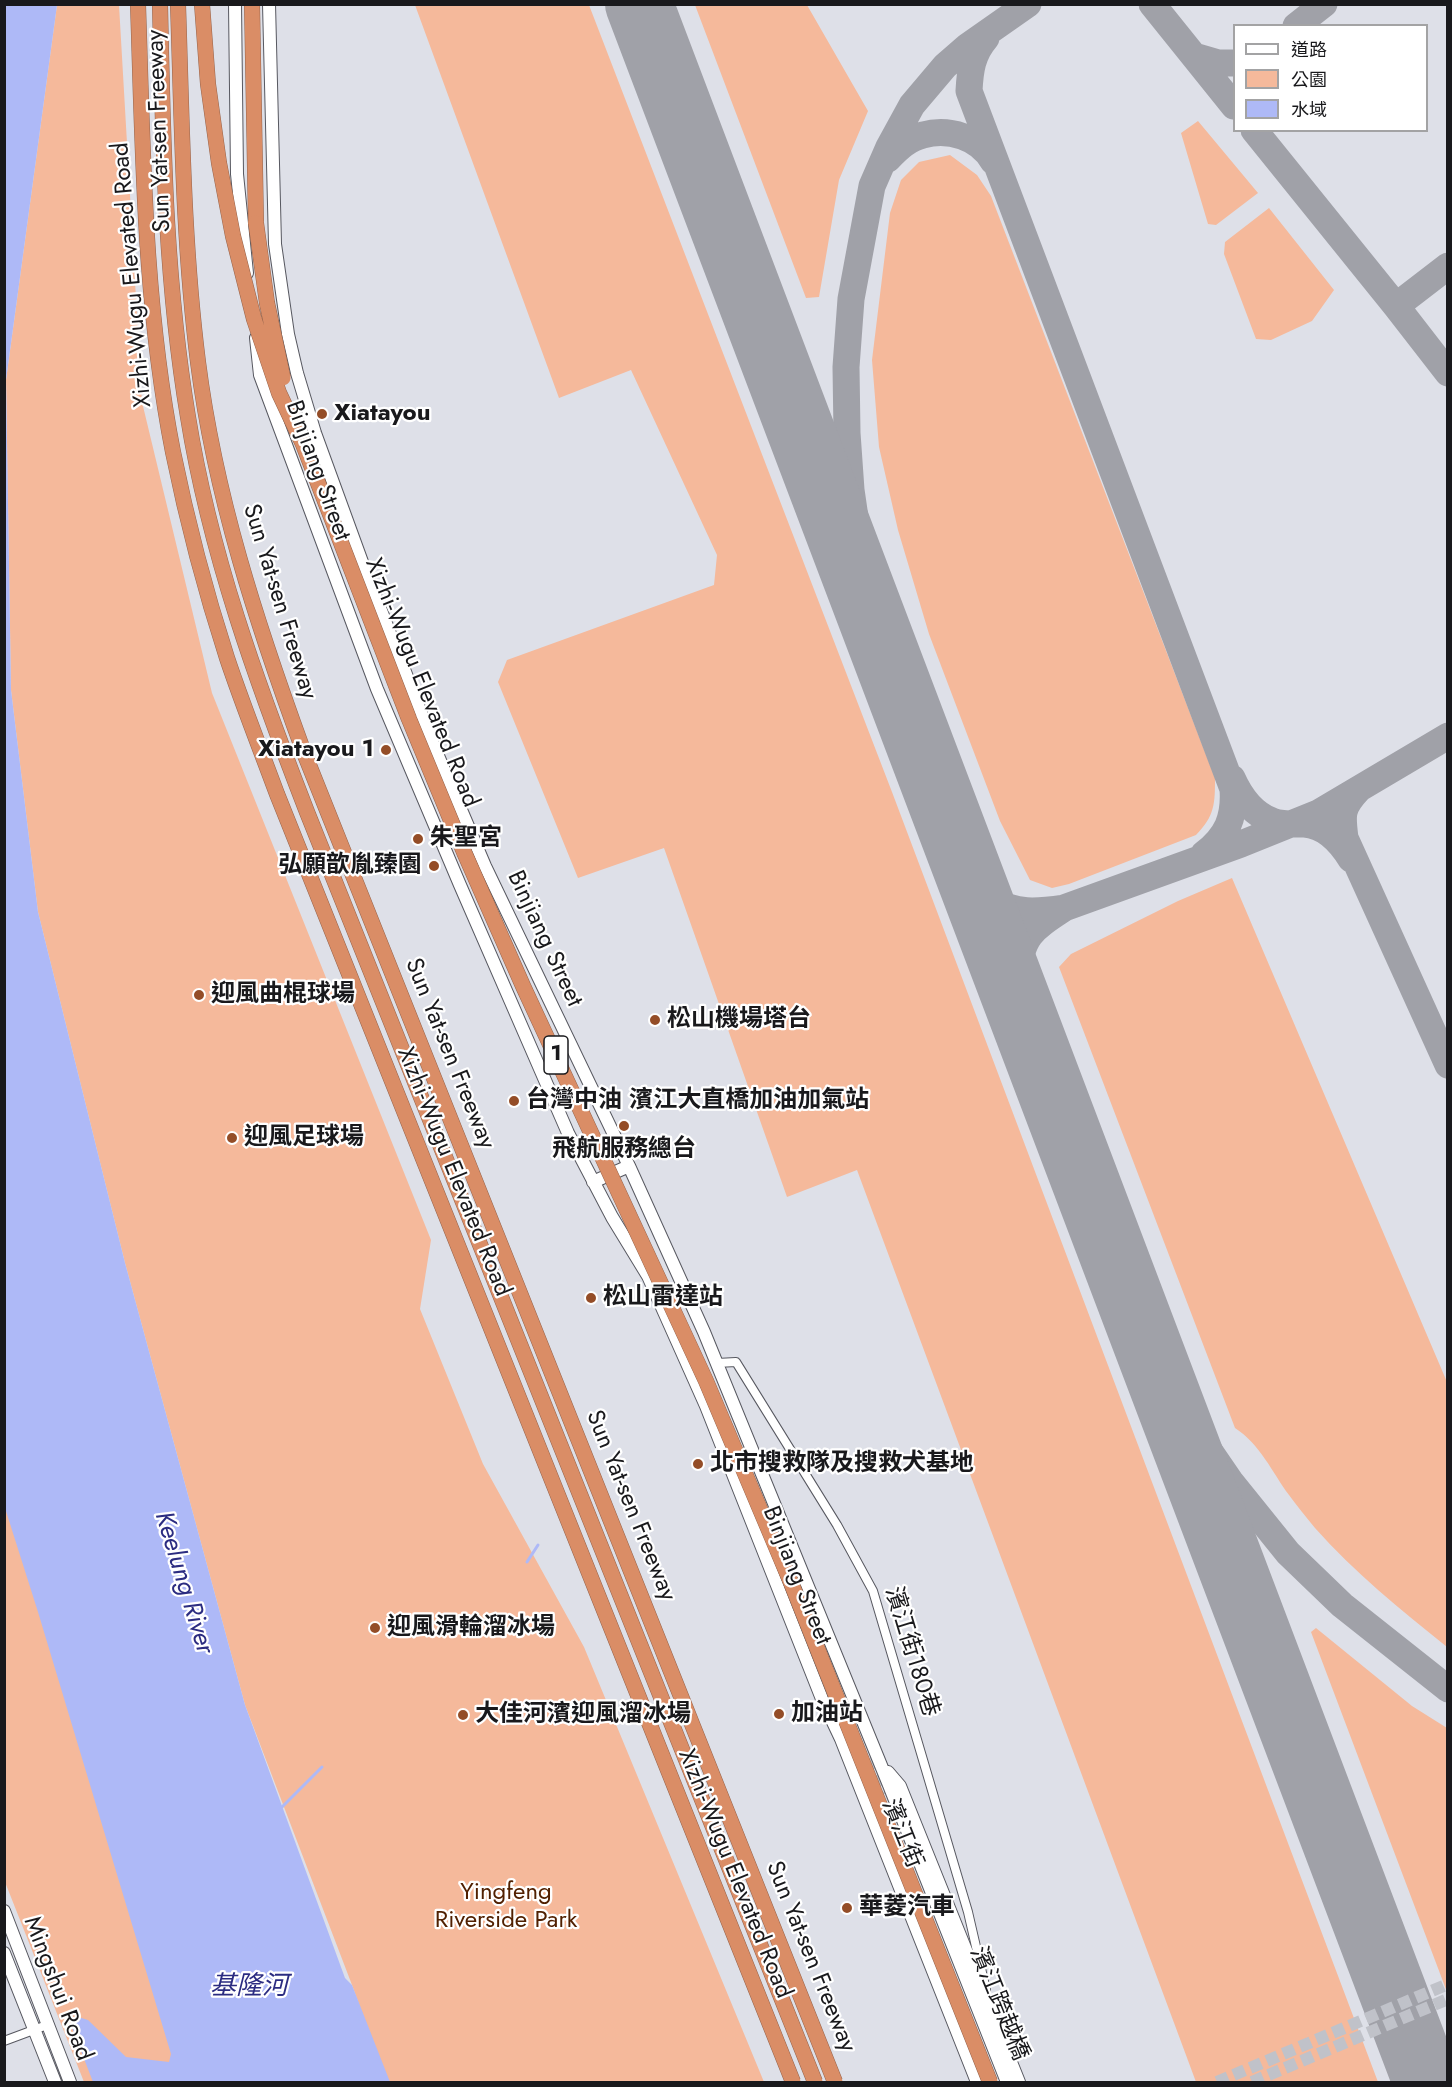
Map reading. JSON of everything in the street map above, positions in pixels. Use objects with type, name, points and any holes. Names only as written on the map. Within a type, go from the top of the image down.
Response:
[{"type":"highway","name":"Xizhi-Wugu Elevated Road","points":[[138,4],[148,257],[158,358],[173,451],[193,540],[227,658],[277,794],[793,2082]]},
{"type":"highway","name":"Sun Yat-sen Freeway","points":[[160,4],[164,162],[176,328],[204,500],[228,592],[266,705],[312,823],[815,2082]]},
{"type":"highway","name":"Sun Yat-sen Freeway","points":[[178,4],[189,275],[198,363],[215,461],[239,562],[269,657],[303,750],[836,2082]]},
{"type":"highway","name":"Xizhi-Wugu Elevated Road","points":[[202,4],[214,129],[233,236],[254,319],[276,382],[303,444],[409,719],[464,852],[523,986],[706,1381],[792,1585],[990,2082]]},
{"type":"highway","points":[[252,4],[256,223],[267,303],[283,375],[303,444]]},
{"type":"main road","name":"Binjiang Street","points":[[235,4],[237,174],[260,375],[377,689],[565,1126],[593,1182],[648,1276],[691,1373],[824,1703],[838,1750],[971,2082]]},
{"type":"main road","name":"Binjiang Street","points":[[269,4],[275,244],[282,303],[297,373],[315,433],[362,562],[436,751],[485,866],[629,1166],[717,1363],[897,1807]]},
{"type":"main road","points":[[245,247],[275,244]]},
{"type":"main road","points":[[593,1182],[629,1166]]},
{"type":"main road","name":"濱江街","points":[[824,1703],[841,1739],[977,2082]]},
{"type":"main road","name":"Binjiang Street","points":[[876,1757],[900,1786],[1018,2082]]},
{"type":"main road","name":"濱江跨越橋","points":[[897,1807],[1007,2082]]},
{"type":"main road","name":"Mingshui Road","points":[[4,1911],[70,2082]]},
{"type":"main road","points":[[21,1952],[38,1983],[77,2082]]},
{"type":"main road","name":"Mingshui Road","points":[[4,1953],[56,2082]]},
{"type":"street","name":"濱江街180巷","points":[[717,1363],[736,1362],[837,1525],[873,1591],[968,1912],[984,1976],[987,2000]]},
{"type":"street","points":[[4,2041],[47,2025]]},
{"type":"green space","name":"Yingfeng Riverside Park","points":[[57,5],[119,5],[142,402],[212,693],[431,1240],[420,1309],[483,1464],[584,1647],[764,2082],[387,2082],[245,1705],[125,1263],[38,912],[11,690],[6,380]]},
{"type":"green space","points":[[415,5],[589,5],[892,792],[1378,2082],[1196,2082],[857,1170],[787,1197],[664,848],[578,878],[498,682],[507,660],[714,585],[717,555],[631,370],[559,398]]},
{"type":"green space","points":[[695,5],[807,5],[868,111],[839,180],[819,297],[806,298]]},
{"type":"green space","points":[[1198,121],[1258,193],[1216,225],[1208,224],[1181,133]]},
{"type":"green space","points":[[950,155],[977,175],[991,196],[1215,778],[1213,809],[1207,822],[1196,835],[1069,884],[1052,888],[1030,880],[1000,821],[929,634],[898,530],[879,447],[872,360],[890,213],[901,180],[919,162]]},
{"type":"green space","points":[[1269,208],[1334,290],[1312,321],[1271,340],[1256,339],[1224,254],[1225,242]]},
{"type":"green space","points":[[1232,878],[1447,1382],[1447,1647],[1378,1590],[1330,1544],[1295,1503],[1259,1450],[1235,1428],[1059,967],[1071,954],[1178,901]]},
{"type":"green space","points":[[4,1497],[186,2082],[84,2082],[5,1882]]},
{"type":"green space","points":[[1316,1628],[1412,1706],[1447,1728],[1447,1992],[1311,1632]]},
{"type":"water","name":"基隆河","points":[[4,5],[57,5],[6,380],[11,690],[38,912],[125,1263],[245,1705],[345,1978],[352,1985],[390,2082],[93,2082],[71,2025],[78,2017],[88,2020],[126,2057],[169,2062],[171,2054],[5,1508]]},
{"type":"waterway","points":[[527,1562],[538,1545]]},
{"type":"waterway","points":[[281,1808],[322,1767]]},
{"type":"taxiway","points":[[641,4],[644,16]]},
{"type":"taxiway","points":[[1028,4],[968,46],[945,66],[912,105],[889,147],[872,186],[851,299],[846,367],[851,490],[859,545],[885,654],[992,900],[1018,910],[1064,908],[1241,844],[1318,813],[1448,736]]},
{"type":"taxiway","points":[[1152,4],[1233,105]]},
{"type":"taxiway","points":[[1299,24],[1324,4]]},
{"type":"taxiway","points":[[986,38],[973,63],[969,91],[1233,789],[1233,809],[1228,826],[1219,840],[1204,854]]},
{"type":"taxiway","points":[[1194,56],[1218,63],[1233,63]]},
{"type":"taxiway","points":[[1256,132],[1448,373]]},
{"type":"taxiway","points":[[888,159],[908,141],[923,135],[943,133],[972,140],[993,161]]},
{"type":"taxiway","points":[[1396,306],[1448,266]]},
{"type":"taxiway","points":[[1232,778],[1243,798],[1259,814],[1276,822],[1312,825],[1319,828],[1337,841],[1351,859]]},
{"type":"taxiway","points":[[1358,790],[1348,802],[1344,812],[1345,838],[1448,1065]]},
{"type":"taxiway","points":[[1063,909],[1030,935],[1022,952],[1017,976],[1137,1316],[1193,1427],[1230,1481],[1288,1553],[1342,1605],[1448,1689]]},
{"type":"runway","points":[[639,4],[1427,2082]]},
{"type":"tunnel","points":[[876,1757],[882,1795]]},
{"type":"tunnel","points":[[1217,2082],[1448,1984]]},
{"type":"tunnel","points":[[1252,2082],[1448,1999]]},
{"type":"place","name":"Xiatayou","points":[[322,414]]},
{"type":"place","name":"Xiatayou 1","points":[[386,750]]},
{"type":"place","name":"朱聖宮","points":[[418,839]]},
{"type":"place","name":"弘願歆胤臻園","points":[[434,866]]},
{"type":"place","name":"迎風曲棍球場","points":[[199,995]]},
{"type":"place","name":"松山機場塔台","points":[[655,1020]]},
{"type":"place","name":"台灣中油 濱江大直橋加油加氣站","points":[[514,1101]]},
{"type":"place","name":"飛航服務總台","points":[[624,1126]]},
{"type":"place","name":"迎風足球場","points":[[232,1138]]},
{"type":"place","name":"松山雷達站","points":[[591,1298]]},
{"type":"place","name":"北市搜救隊及搜救犬基地","points":[[698,1464]]},
{"type":"place","name":"迎風滑輪溜冰場","points":[[375,1628]]},
{"type":"place","name":"加油站","points":[[779,1714]]},
{"type":"place","name":"大佳河濱迎風溜冰場","points":[[463,1715]]},
{"type":"place","name":"華菱汽車","points":[[847,1908]]},
{"type":"water label","name":"Keelung River","points":[[183,1583]]}]
